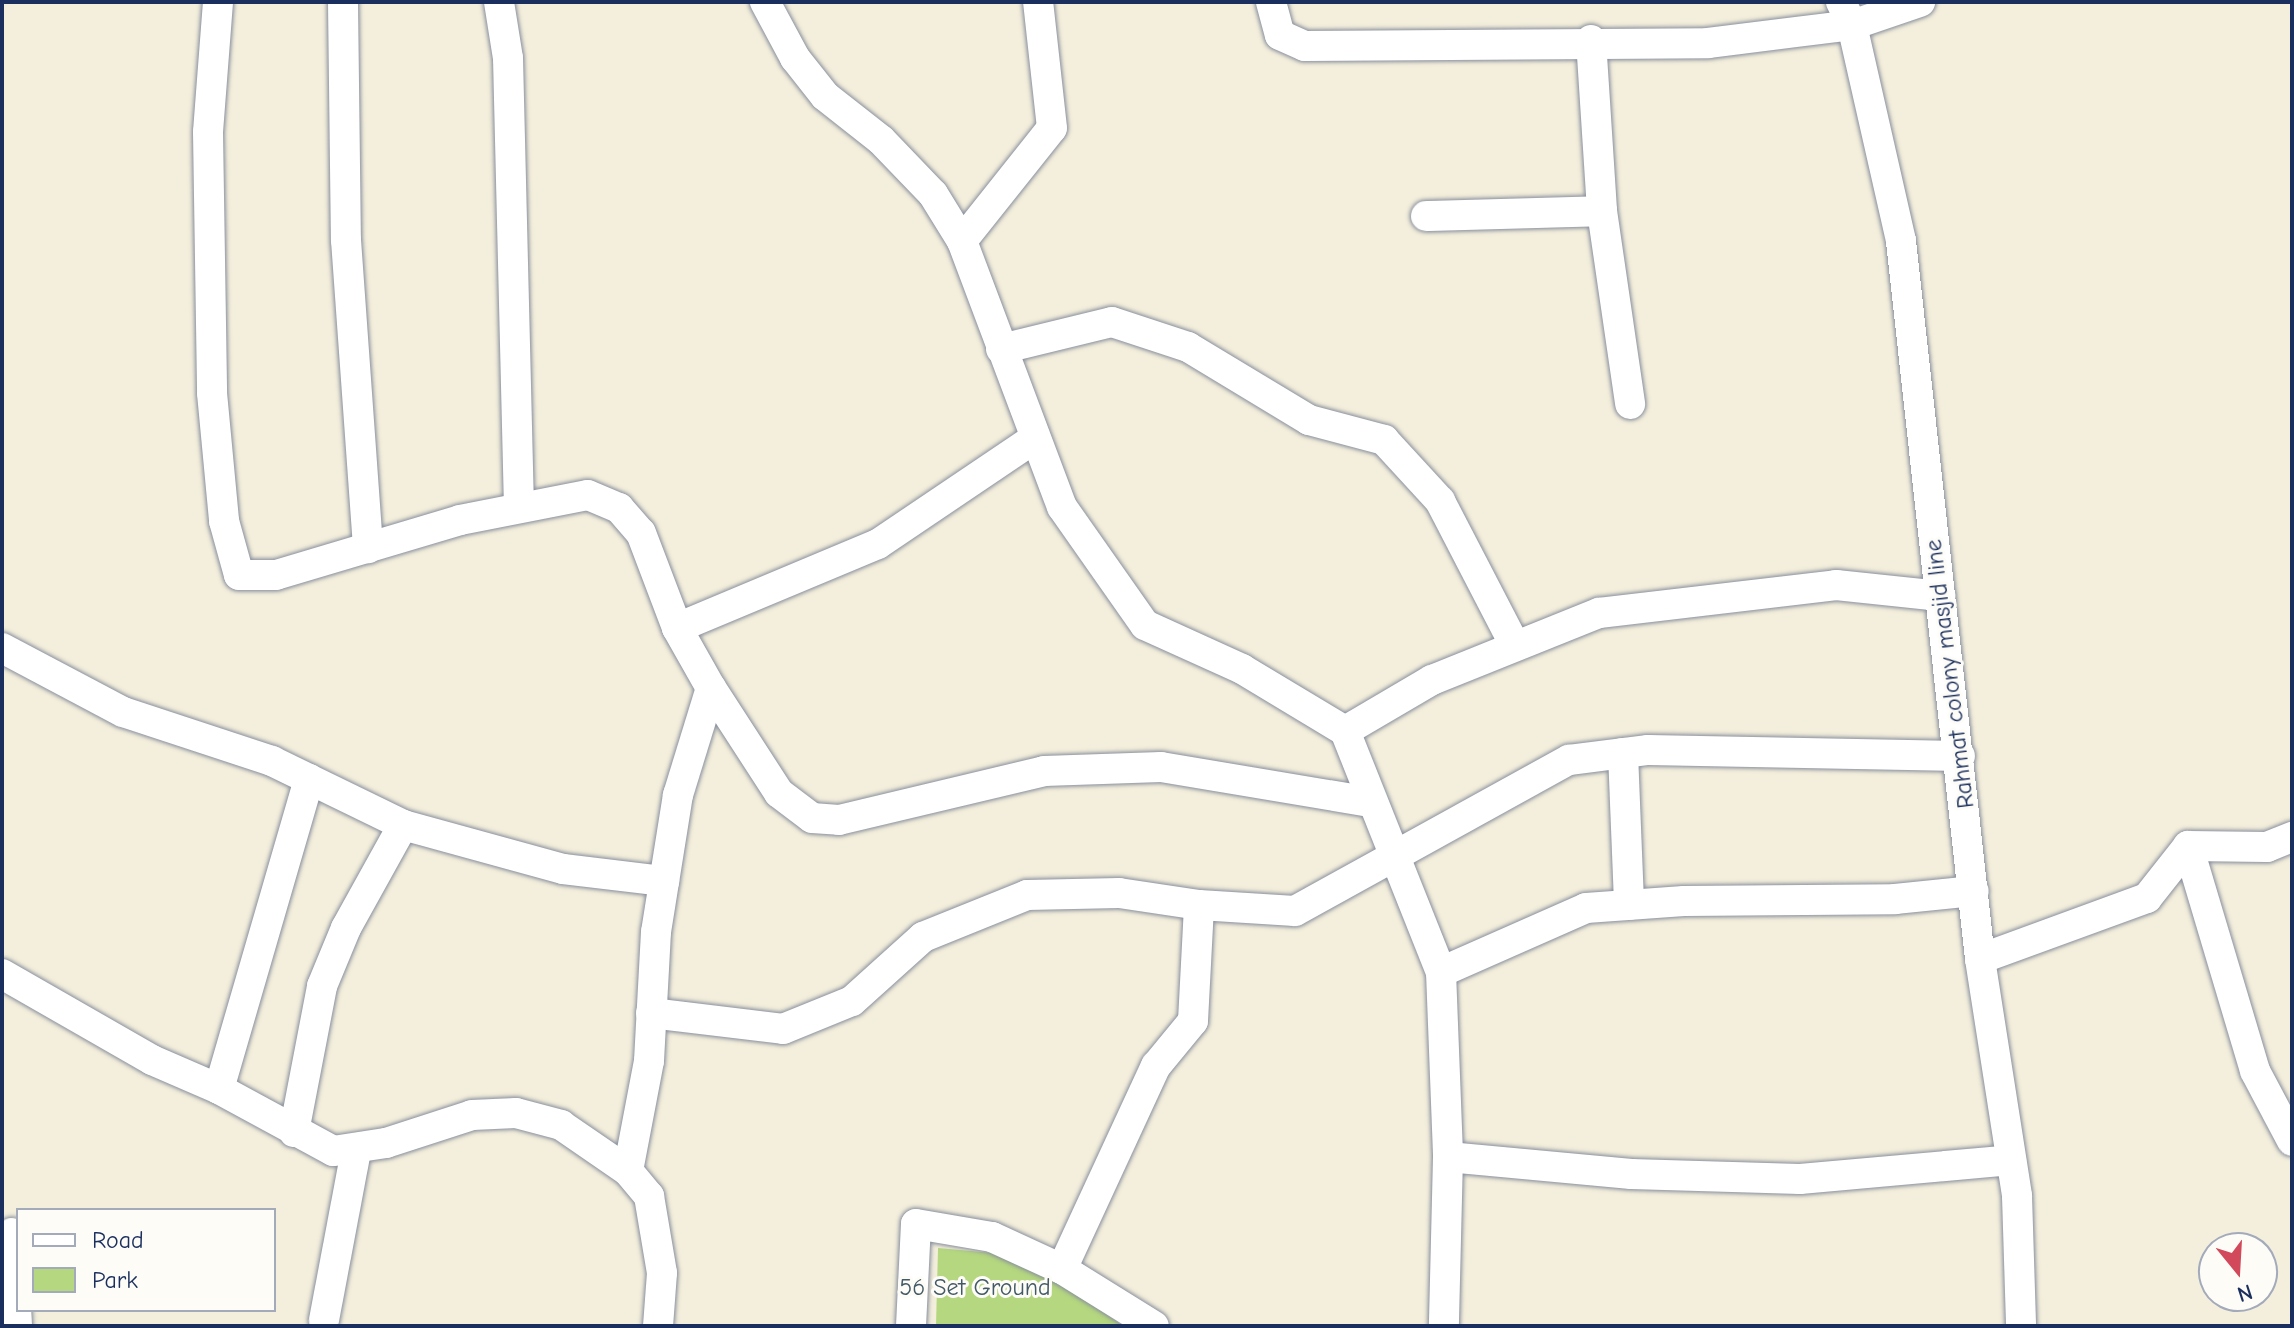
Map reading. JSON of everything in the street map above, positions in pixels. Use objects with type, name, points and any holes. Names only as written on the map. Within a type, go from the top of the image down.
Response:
[{"type":"street","points":[[218,2],[208,132],[212,393],[230,557],[239,575],[258,578],[519,508],[588,495],[619,508],[641,533],[677,628],[711,688],[779,793],[812,818],[839,820],[1044,771],[1161,767],[1371,802]]},
{"type":"street","points":[[343,2],[346,240],[368,548]]},
{"type":"street","points":[[499,2],[509,73],[519,508]]},
{"type":"street","points":[[765,2],[795,58],[825,96],[881,140],[933,194],[962,241],[1062,507],[1145,625],[1242,669],[1345,731],[1392,858],[1441,972],[1448,1157],[1444,1326]]},
{"type":"street","points":[[962,241],[1052,128],[1038,2]]},
{"type":"street","points":[[1271,2],[1280,35],[1305,46],[1591,40],[1708,43],[1920,2]]},
{"type":"street","name":"Rahmat colony masjid line","points":[[1847,14],[1901,241],[1980,959],[2011,1160],[2021,1326]]},
{"type":"street","points":[[1591,40],[1602,211],[1630,404]]},
{"type":"street","points":[[1426,216],[1602,211]]},
{"type":"street","points":[[1001,349],[1112,322],[1188,347],[1309,420],[1384,440],[1440,501],[1514,644]]},
{"type":"street","points":[[677,628],[878,544],[1035,438]]},
{"type":"street","points":[[1345,731],[1432,680],[1514,644],[1599,613],[1739,594],[1836,585],[1940,596]]},
{"type":"street","points":[[2,648],[123,712],[272,761],[403,825],[563,869],[664,881]]},
{"type":"street","points":[[628,1171],[649,1061],[664,881],[678,795],[711,688]]},
{"type":"street","points":[[651,1013],[783,1029],[852,1001],[923,937],[1027,895],[1119,893],[1199,905],[1295,911],[1569,760],[1623,753],[1960,756]]},
{"type":"street","points":[[1623,753],[1629,905]]},
{"type":"street","points":[[219,1089],[309,779]]},
{"type":"street","points":[[294,1132],[322,986],[346,928],[403,825]]},
{"type":"street","points":[[2188,846],[2267,847],[2292,837]]},
{"type":"street","points":[[1980,959],[2147,898],[2188,846]]},
{"type":"street","points":[[2188,846],[2255,1071],[2292,1141]]},
{"type":"street","points":[[1441,972],[1586,908],[1895,899],[1974,891]]},
{"type":"street","points":[[1062,1269],[1156,1066],[1193,1021],[1199,905]]},
{"type":"street","points":[[2,974],[152,1060],[219,1089],[333,1151],[356,1150],[472,1115],[516,1113],[561,1125],[628,1171],[649,1196],[662,1273],[658,1326]]},
{"type":"street","points":[[331,1324],[356,1150]]},
{"type":"street","points":[[1448,1157],[1631,1174],[1800,1179],[2011,1160]]},
{"type":"street","points":[[911,1326],[916,1224],[992,1237],[1062,1269],[1154,1326]]},
{"type":"street","points":[[12,1233],[16,1307]]},
{"type":"green space","name":"56 Set Ground","points":[[938,1248],[1025,1256],[1123,1326],[936,1326]]}]
